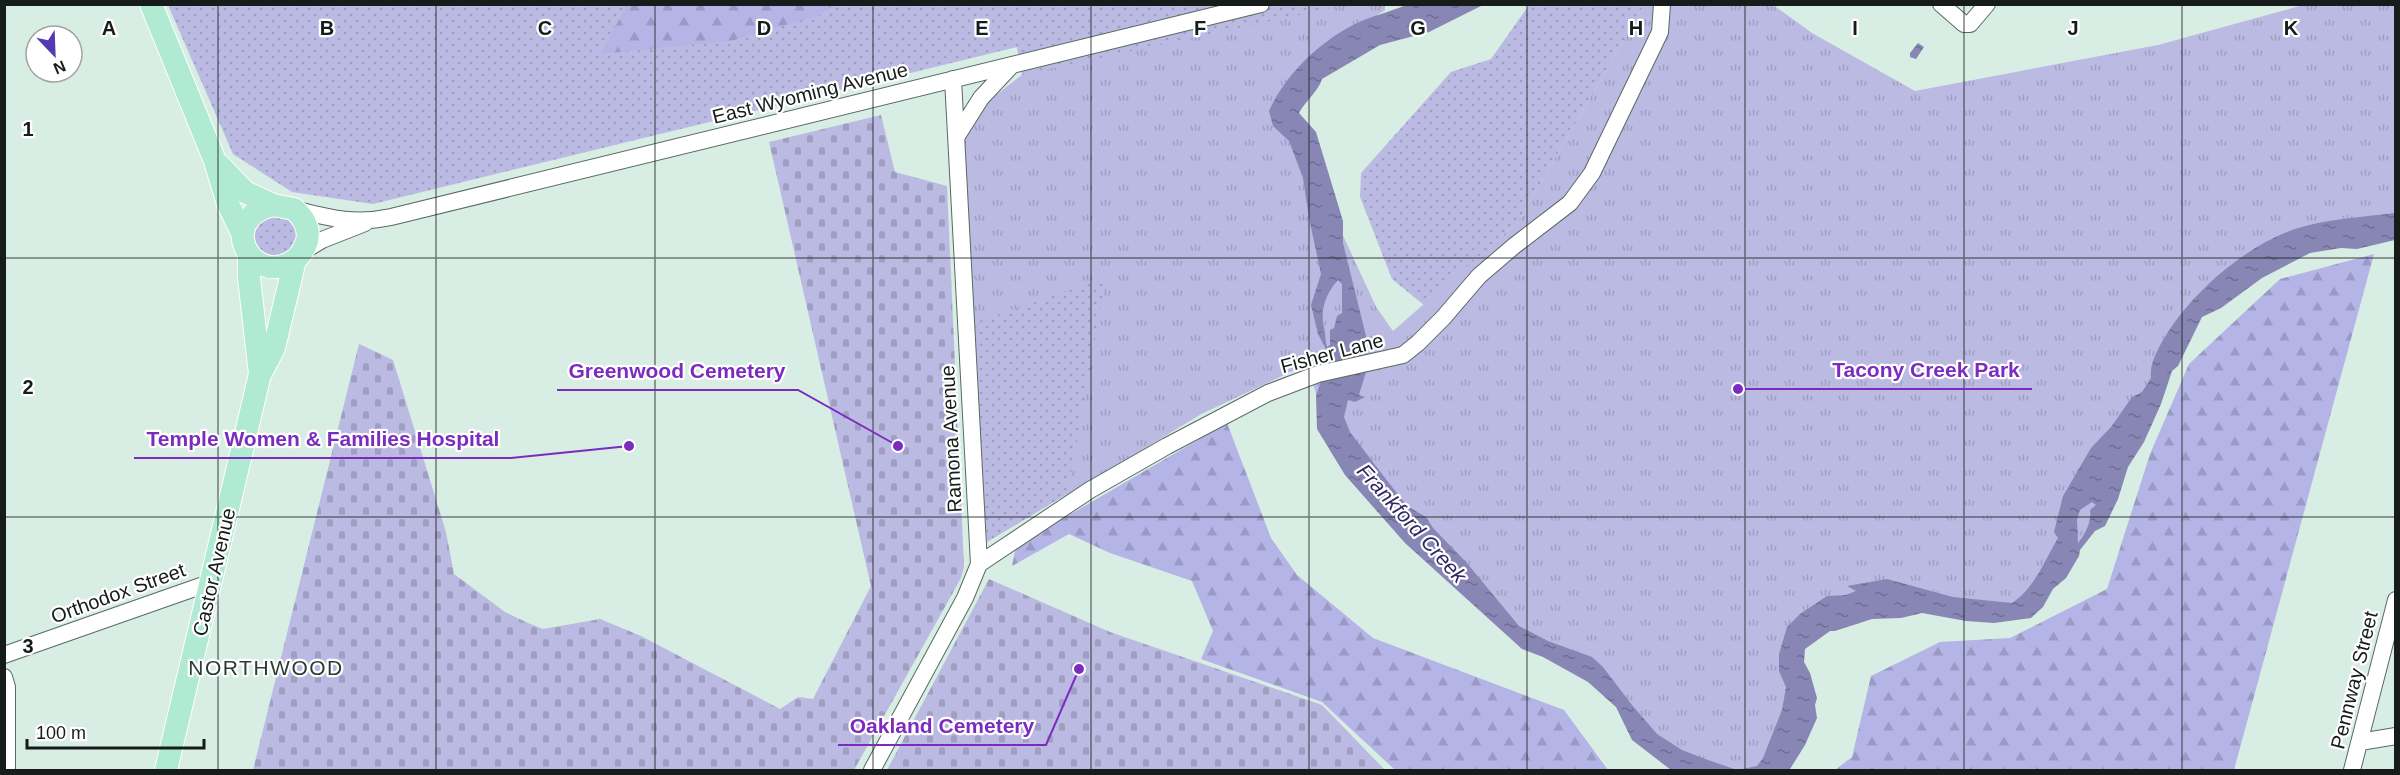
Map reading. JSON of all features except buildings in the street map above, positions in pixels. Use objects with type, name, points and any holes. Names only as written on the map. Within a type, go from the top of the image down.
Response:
[{"type":"main road","points":[[151,4],[215,161],[228,204],[242,233],[249,255],[264,265],[285,266],[298,256],[306,243],[308,233],[306,224],[283,207],[245,192],[215,161]]},
{"type":"main road","points":[[242,233],[246,222],[262,208],[283,207]]},
{"type":"main road","name":"Castor Avenue","points":[[249,255],[249,278],[260,374]]},
{"type":"main road","name":"Castor Avenue","points":[[166,771],[260,374],[273,348],[298,256]]},
{"type":"street","name":"East Wyoming Avenue","points":[[298,256],[322,240],[369,222],[1261,4]]},
{"type":"street","name":"Fisher Lane","points":[[979,564],[1090,490],[1268,393],[1318,375],[1403,355],[1418,343],[1479,276],[1570,203],[1592,173],[1660,32],[1662,4]]},
{"type":"street","points":[[1941,4],[1964,24],[1970,24],[1987,4]]},
{"type":"street","points":[[956,136],[981,98],[1012,65]]},
{"type":"street","name":"Ramona Avenue","points":[[872,771],[965,598],[979,564],[953,79]]},
{"type":"street","name":"East Wyoming Avenue","points":[[283,207],[335,220],[369,222]]},
{"type":"street","name":"Orthodox Street","points":[[4,655],[212,582]]},
{"type":"street","name":"Pennway Street","points":[[2352,771],[2396,600]]},
{"type":"street","points":[[4,677],[7,687],[7,771]]},
{"type":"street","points":[[2360,742],[2396,736]]},
{"type":"green space","points":[[168,5],[1385,5],[1385,10],[1346,35],[1288,117],[1376,307],[1393,332],[1307,364],[1201,414],[987,542],[970,324],[977,110],[1022,75],[1017,47],[373,204],[292,192],[233,154]]},
{"type":"green space","points":[[627,5],[833,5],[820,15],[730,41],[600,54]]},
{"type":"green space","points":[[1345,5],[1385,5],[1385,10],[1346,35],[1288,117],[1376,307],[1393,331],[1518,222],[1644,5],[1773,5],[1812,33],[1915,91],[2158,45],[2303,5],[2395,5],[2395,223],[2320,233],[2208,297],[2121,468],[2111,503],[2026,613],[1894,603],[1786,646],[1796,747],[1767,770],[1686,770],[1605,687],[1525,646],[1325,424],[1307,364],[1201,414],[1067,496],[1106,278],[970,324],[964,134],[977,110],[1022,75]]},
{"type":"green space","points":[[1529,5],[1644,5],[1518,222],[1424,305],[1392,279],[1360,197],[1361,173],[1451,72],[1491,59]]},
{"type":"green space","points":[[881,115],[895,172],[947,186],[964,567],[961,578],[854,770],[253,770],[359,344],[393,360],[446,532],[454,574],[505,612],[543,629],[600,619],[641,636],[780,709],[798,697],[813,699],[871,586],[769,142]]},
{"type":"green space","points":[[286,214],[297,225],[296,247],[277,258],[262,251],[254,237],[264,217]]},
{"type":"green space","points":[[2374,254],[2234,770],[1835,770],[1852,757],[1871,676],[1940,642],[2010,638],[2107,589],[2150,454],[2189,364],[2280,279]]},
{"type":"green space","points":[[1227,423],[1271,538],[1297,575],[1373,638],[1564,710],[1608,770],[1395,770],[1322,702],[1201,659],[1213,631],[1192,581],[1110,553],[1069,534],[1012,566],[1016,546]]},
{"type":"green space","points":[[989,579],[1110,632],[1322,705],[1385,770],[887,770]]},
{"type":"water","name":"Frankford Creek","points":[[1406,5],[1483,5],[1429,32],[1380,45],[1322,79],[1299,113],[1316,132],[1343,221],[1343,243],[1367,340],[1366,372],[1359,395],[1365,397],[1355,402],[1348,400],[1344,417],[1350,432],[1407,506],[1426,517],[1433,528],[1466,562],[1519,626],[1548,641],[1592,657],[1603,667],[1657,734],[1682,750],[1737,770],[1671,770],[1632,740],[1616,707],[1588,682],[1543,657],[1522,649],[1405,543],[1345,475],[1317,429],[1316,396],[1329,355],[1318,334],[1311,305],[1321,274],[1303,178],[1289,141],[1273,126],[1269,111],[1294,72],[1316,50],[1355,24]],"holes":[[[1338,280],[1342,284],[1342,313],[1337,316],[1334,328],[1330,330],[1330,345],[1327,347],[1323,309],[1330,291]]]},
{"type":"water","points":[[1918,43],[1924,47],[1916,59],[1910,57],[1910,53]]},
{"type":"water","points":[[2395,213],[2395,240],[2357,249],[2341,248],[2310,253],[2262,278],[2221,308],[2202,317],[2178,366],[2172,371],[2161,404],[2144,442],[2128,467],[2118,499],[2105,526],[2095,531],[2080,550],[2066,578],[2053,589],[2043,607],[2031,618],[1994,623],[1966,621],[1922,613],[1901,618],[1872,619],[1830,631],[1805,649],[1804,662],[1810,673],[1817,698],[1815,705],[1817,718],[1805,745],[1788,770],[1737,770],[1757,766],[1763,758],[1782,710],[1786,687],[1779,671],[1779,654],[1787,627],[1800,614],[1827,596],[1846,595],[1856,591],[1847,586],[1887,579],[1953,597],[2012,603],[2033,582],[2058,538],[2054,532],[2063,496],[2091,448],[2111,427],[2132,397],[2142,392],[2151,378],[2153,360],[2165,337],[2193,300],[2224,271],[2258,246],[2295,229],[2332,221]],"holes":[[[2092,502],[2096,505],[2090,510],[2087,528],[2078,543],[2077,520],[2080,510]]]},
{"type":"place","name":"Tacony Creek Park","points":[[1738,389]]},
{"type":"place","name":"Temple Women & Families Hospital","points":[[629,446]]},
{"type":"place","name":"Greenwood Cemetery","points":[[898,446]]},
{"type":"place","name":"Oakland Cemetery","points":[[1079,669]]},
{"type":"district","name":"NORTHWOOD","points":[[266,667]]}]
